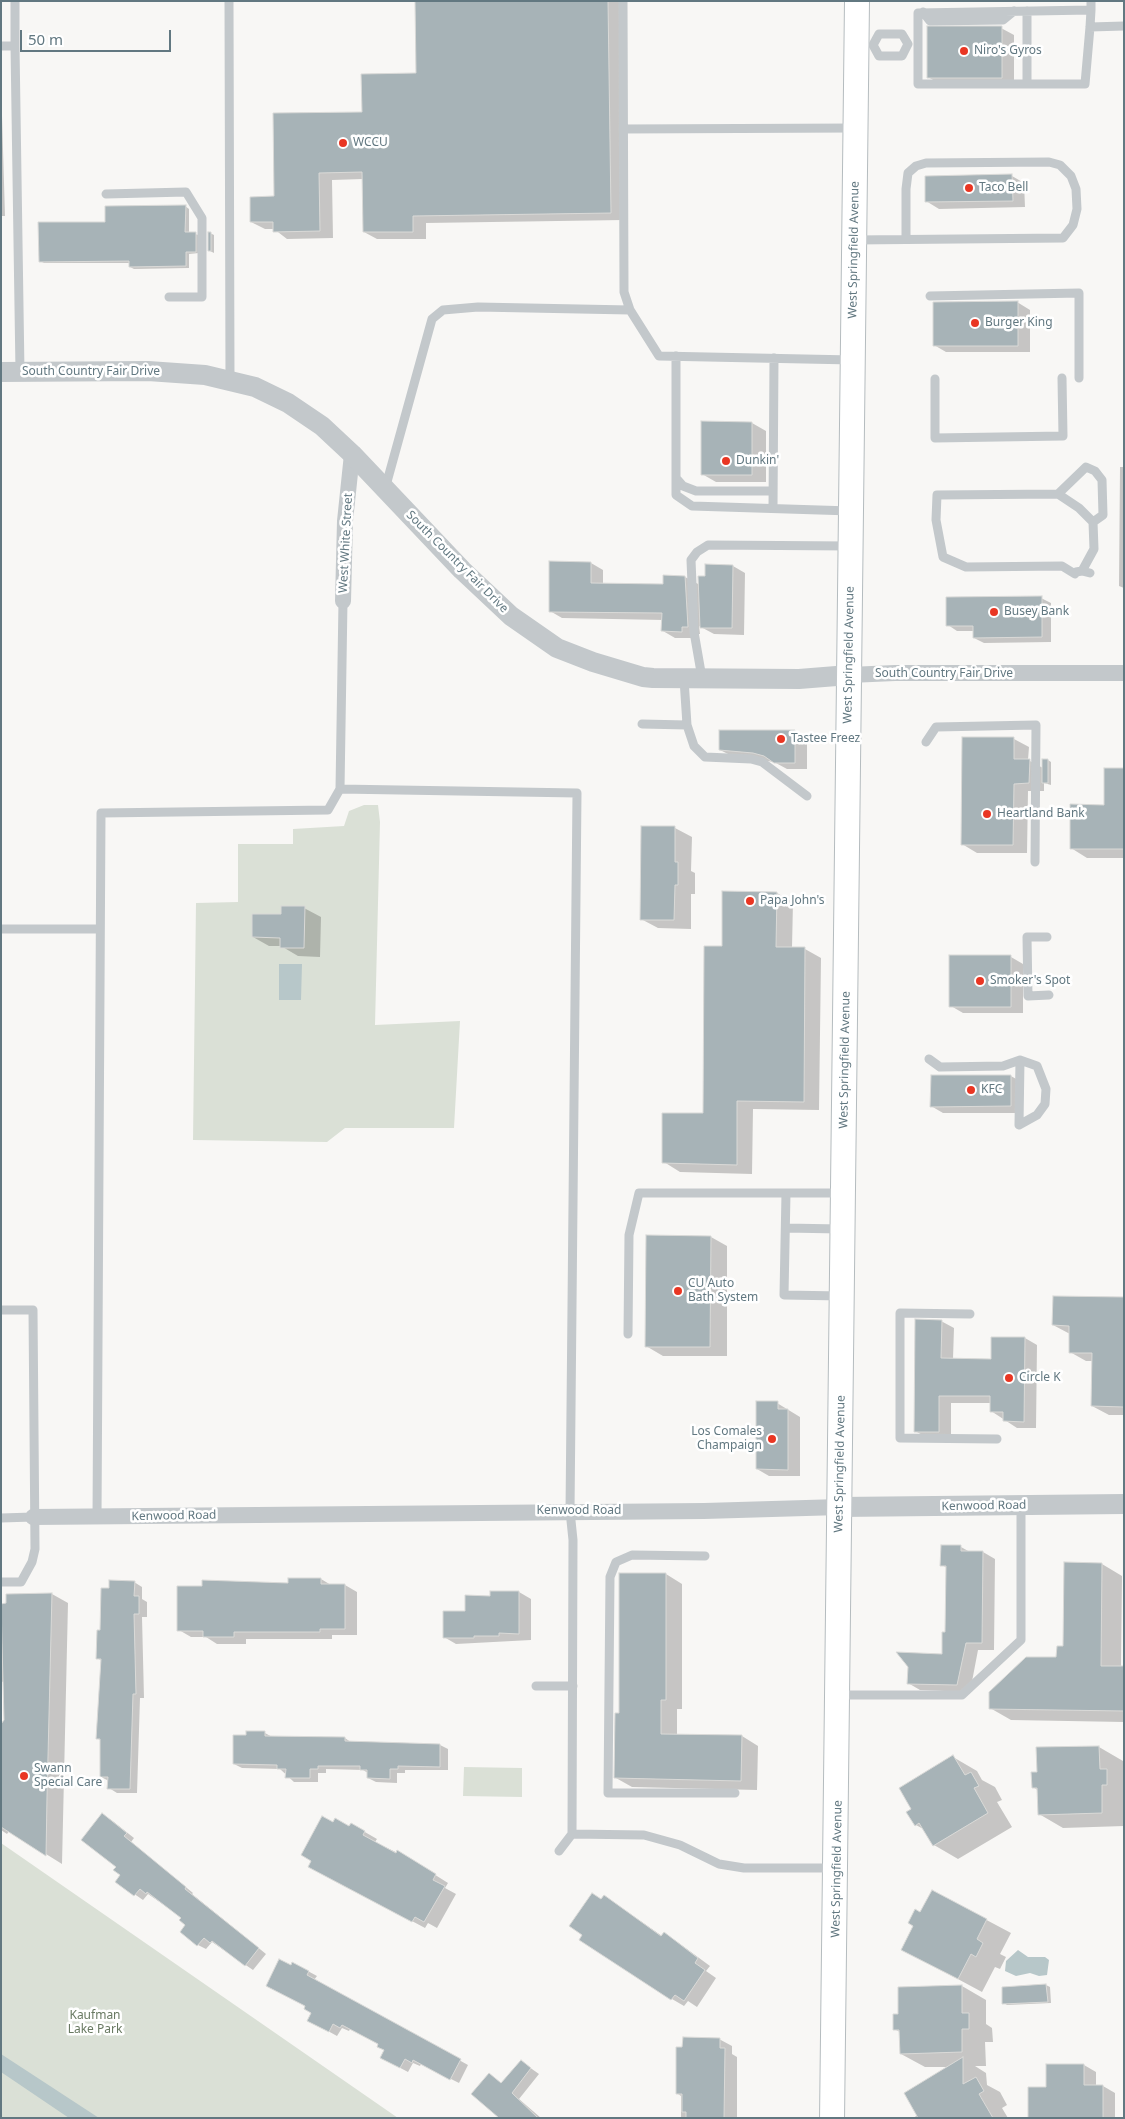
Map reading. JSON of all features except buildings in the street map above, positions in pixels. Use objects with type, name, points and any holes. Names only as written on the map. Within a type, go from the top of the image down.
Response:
[{"type":"main road","name":"West Springfield Avenue","points":[[832,2118],[837,1868],[854,240],[856,128],[864,45],[857,1]]},
{"type":"street","name":"South Country Fair Drive","points":[[11,372],[148,371],[204,375],[255,387],[288,403],[322,426],[352,454],[462,570],[511,616],[539,637],[557,648],[593,662],[643,677],[799,679],[895,673],[1124,673]]},
{"type":"street","name":"West White Street","points":[[343,601],[345,521],[352,454]]},
{"type":"street","name":"Kenwood Road","points":[[33,1517],[704,1511],[1124,1504]]},
{"type":"lane","points":[[11,372],[15,1]]},
{"type":"lane","points":[[229,1],[230,380]]},
{"type":"lane","points":[[623,1],[624,292],[630,310],[659,356],[853,360]]},
{"type":"lane","points":[[1091,6],[1085,84],[918,84],[913,44],[918,13],[1027,11],[1091,6]]},
{"type":"lane","points":[[1027,11],[1027,84]]},
{"type":"lane","points":[[1090,27],[1124,26]]},
{"type":"lane","points":[[879,34],[902,34],[913,44],[902,56],[879,56],[864,45],[879,34]]},
{"type":"lane","points":[[1,46],[15,46]]},
{"type":"lane","points":[[623,128],[856,128]]},
{"type":"lane","points":[[854,240],[906,238],[1063,238],[1073,224],[1078,209],[1076,190],[1071,176],[1060,166],[1049,162],[926,163],[916,166],[908,174],[906,189],[906,238]]},
{"type":"lane","points":[[106,194],[186,192],[202,218],[202,296],[169,297]]},
{"type":"lane","points":[[930,296],[1080,294],[1079,378]]},
{"type":"lane","points":[[385,489],[432,319],[443,310],[478,307],[630,310]]},
{"type":"lane","points":[[676,356],[676,495],[692,506],[851,511]]},
{"type":"lane","points":[[773,508],[774,358]]},
{"type":"lane","points":[[935,379],[935,438],[1063,436],[1062,378]]},
{"type":"lane","points":[[1058,494],[1086,467],[1095,471],[1102,480],[1103,515],[1093,522]]},
{"type":"lane","points":[[676,478],[683,486],[696,491],[773,491]]},
{"type":"lane","points":[[1058,494],[1079,508],[1093,522],[1094,549],[1086,572],[1075,574],[1062,566],[966,567],[943,557],[936,520],[937,495],[1058,494]]},
{"type":"lane","points":[[807,796],[762,762],[751,759],[705,757],[694,746],[687,725],[693,679],[694,632],[691,560],[697,552],[708,545],[850,546]]},
{"type":"lane","points":[[97,1517],[101,814],[328,810],[340,789],[343,601]]},
{"type":"lane","points":[[642,724],[687,725]]},
{"type":"lane","points":[[926,742],[936,727],[1036,725],[1035,862]]},
{"type":"lane","points":[[340,789],[577,793],[570,1511],[573,1540],[572,1834],[559,1851]]},
{"type":"lane","points":[[1,929],[99,929]]},
{"type":"lane","points":[[1047,937],[1027,937],[1028,996],[1048,995]]},
{"type":"lane","points":[[929,1059],[940,1067],[1004,1066],[1020,1060],[1037,1066],[1046,1089],[1044,1104],[1037,1115],[1019,1125],[1020,1060]]},
{"type":"lane","points":[[628,1334],[629,1235],[640,1193],[844,1193]]},
{"type":"lane","points":[[786,1193],[784,1295],[842,1296]]},
{"type":"lane","points":[[786,1228],[843,1229]]},
{"type":"lane","points":[[1,1310],[33,1310],[33,1517],[36,1549],[32,1562],[21,1582],[1,1582]]},
{"type":"lane","points":[[970,1314],[900,1313],[900,1438],[998,1438]]},
{"type":"lane","points":[[838,1695],[962,1695],[1021,1640],[1021,1505]]},
{"type":"lane","points":[[1,1518],[33,1517]]},
{"type":"lane","points":[[705,1556],[632,1556],[616,1562],[610,1577],[608,1793],[735,1793]]},
{"type":"lane","points":[[536,1686],[573,1686]]},
{"type":"lane","points":[[572,1834],[644,1835],[680,1845],[719,1864],[744,1868],[837,1868]]},
{"type":"green space","points":[[364,805],[378,805],[380,822],[375,1025],[460,1021],[454,1128],[345,1128],[327,1142],[193,1140],[196,903],[238,902],[238,844],[293,844],[293,829],[344,826],[349,811]]},
{"type":"green space","points":[[464,1767],[522,1768],[522,1797],[463,1796]]},
{"type":"green space","name":"Kaufman Lake Park","points":[[1,1843],[398,2118],[1,2118]]},
{"type":"shaded area","points":[[279,964],[302,964],[301,1000],[279,1000]]},
{"type":"shaded area","points":[[1018,1950],[1028,1957],[1045,1957],[1049,1960],[1047,1975],[1039,1976],[1030,1973],[1016,1976],[1005,1971],[1006,1961]]},
{"type":"shaded area","points":[[1,2054],[99,2118],[69,2118],[1,2072]]},
{"type":"place","name":"Niro's Gyros","points":[[964,51]]},
{"type":"place","name":"WCCU","points":[[343,143]]},
{"type":"place","name":"Taco Bell","points":[[969,188]]},
{"type":"place","name":"Burger King","points":[[975,323]]},
{"type":"place","name":"Dunkin'","points":[[726,461]]},
{"type":"place","name":"Busey Bank","points":[[994,612]]},
{"type":"place","name":"Tastee Freez","points":[[781,739]]},
{"type":"place","name":"Heartland Bank","points":[[987,814]]},
{"type":"place","name":"Papa John's","points":[[750,901]]},
{"type":"place","name":"Smoker's Spot","points":[[980,981]]},
{"type":"place","name":"KFC","points":[[971,1090]]},
{"type":"place","name":"CU Auto Bath System","points":[[678,1291]]},
{"type":"place","name":"Circle K","points":[[1009,1378]]},
{"type":"place","name":"Los Comales Champaign","points":[[772,1439]]},
{"type":"place","name":"Swann Special Care","points":[[24,1776]]}]
